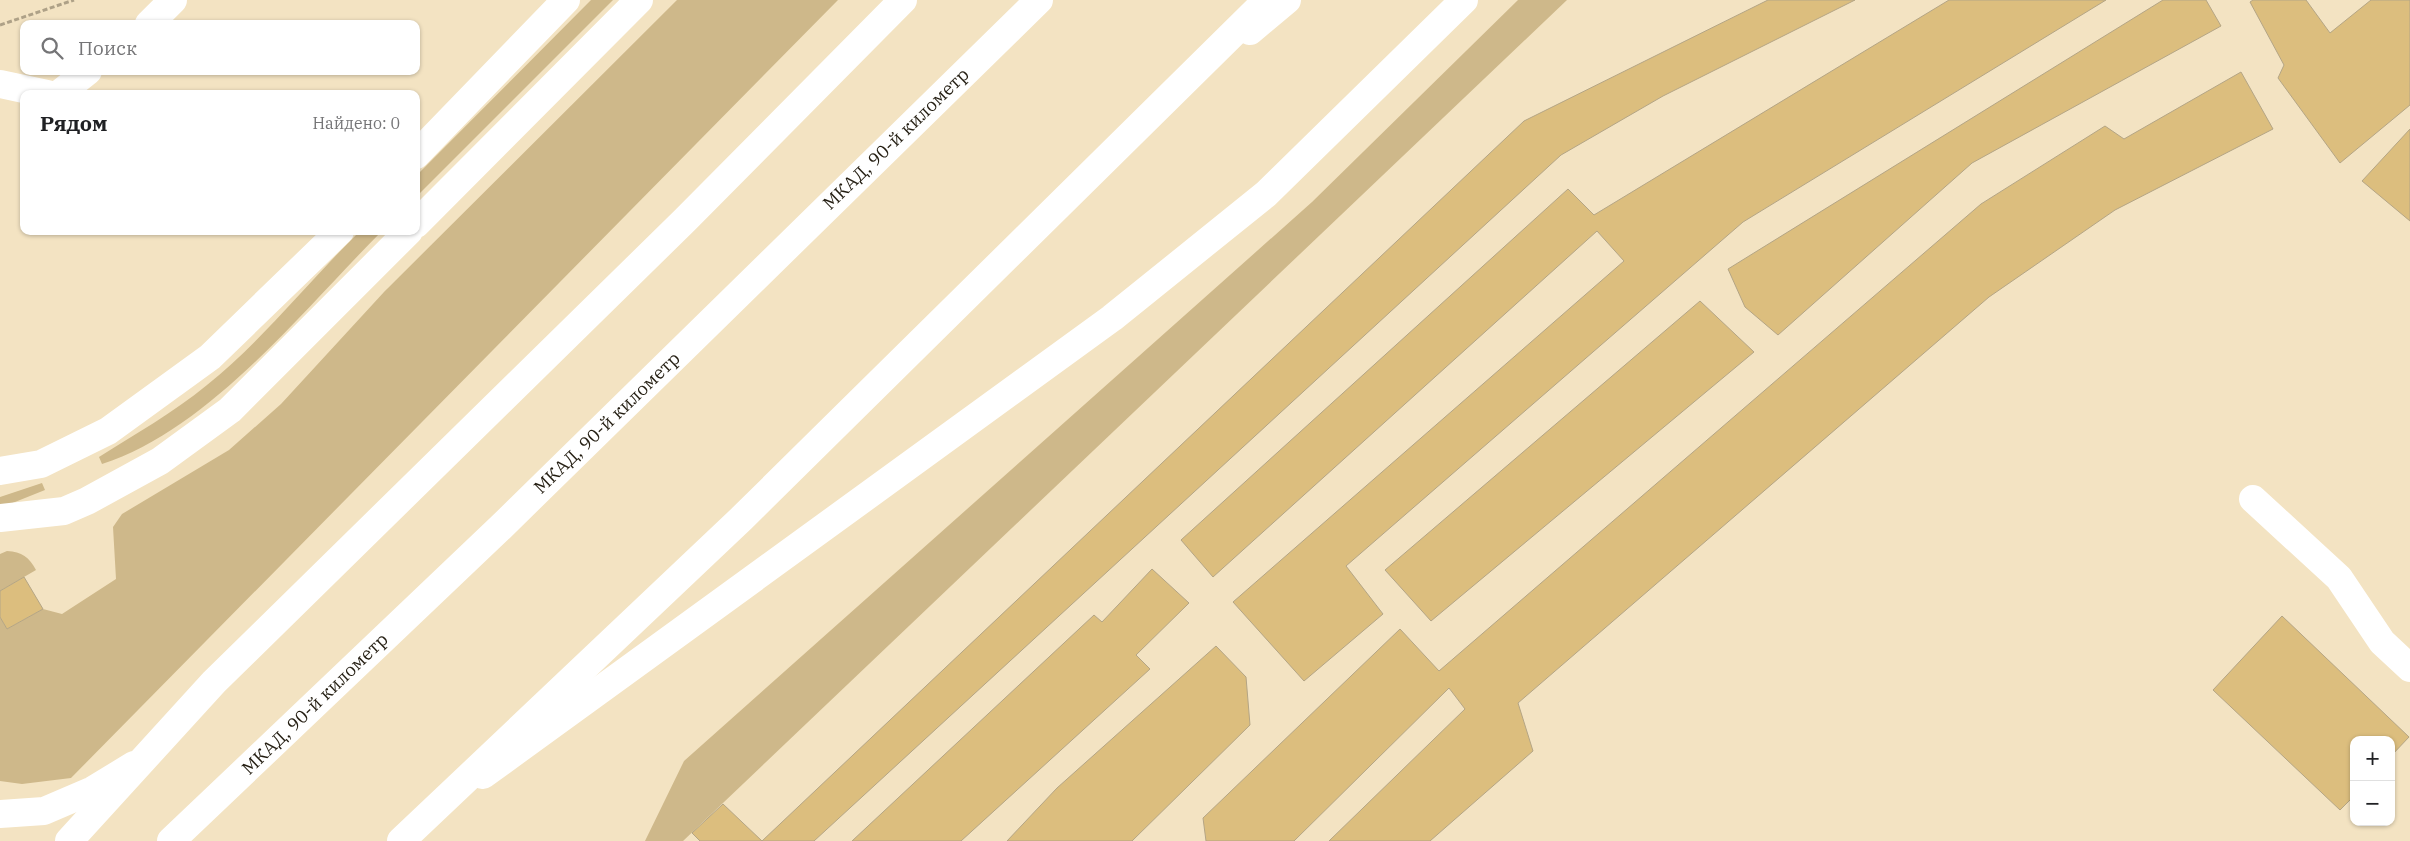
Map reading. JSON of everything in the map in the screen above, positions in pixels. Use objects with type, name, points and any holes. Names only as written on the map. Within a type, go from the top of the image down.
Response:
[{"type":"main road","points":[[153,20],[173,0]]},
{"type":"main road","points":[[420,150],[566,0]]},
{"type":"main road","points":[[420,220],[640,0]]},
{"type":"main road","points":[[69,841],[214,682],[685,220],[903,0]]},
{"type":"main road","name":"МКАД, 90-й километр","points":[[171,841],[501,527],[1039,0]]},
{"type":"main road","points":[[401,841],[749,511],[1267,0]]},
{"type":"main road","points":[[1156,109],[1287,0]]},
{"type":"main road","points":[[428,816],[1112,318],[1266,194],[1464,0]]},
{"type":"main road","points":[[64,90],[83,75]]},
{"type":"main road","points":[[0,84],[28,90]]},
{"type":"main road","points":[[0,471],[41,464],[108,431],[210,357],[336,235]]},
{"type":"main road","points":[[0,518],[64,511],[87,501],[160,461],[230,410],[405,235]]},
{"type":"main road","points":[[2253,499],[2339,578],[2382,642],[2410,668]]},
{"type":"main road","points":[[0,814],[44,811],[93,790],[144,759]]},
{"type":"path","points":[[0,25],[74,0]]},
{"type":"shaded area","points":[[591,0],[613,0],[420,193],[420,172]]},
{"type":"shaded area","points":[[677,0],[838,0],[71,778],[22,784],[0,781],[0,617],[7,629],[43,609],[62,614],[116,579],[113,527],[122,514],[229,450],[281,404],[384,292]]},
{"type":"shaded area","points":[[1518,0],[1567,0],[683,841],[645,841],[684,761],[1312,202]]},
{"type":"shaded area","points":[[356,235],[378,235],[253,364],[217,396],[180,424],[142,447],[102,464],[99,457],[181,405],[228,368]]},
{"type":"shaded area","points":[[42,483],[45,490],[0,508],[0,497]]},
{"type":"shaded area","points":[[7,551],[24,556],[36,570],[0,591],[0,554]]},
{"type":"building","points":[[1768,0],[1855,0],[1663,96],[1561,155],[814,841],[762,841],[1524,121]]},
{"type":"building","points":[[1949,0],[2106,0],[1743,222],[1346,566],[1383,614],[1304,681],[1233,602],[1624,261],[1597,231],[1213,577],[1181,540],[1568,189],[1594,215]]},
{"type":"building","points":[[2163,0],[2206,0],[2221,26],[1972,163],[1778,335],[1745,307],[1728,269]]},
{"type":"building","points":[[2253,0],[2306,0],[2330,33],[2371,0],[2410,0],[2410,105],[2340,163],[2278,78],[2284,65],[2250,2]]},
{"type":"building","points":[[2241,72],[2273,129],[2115,210],[1989,297],[1518,703],[1533,751],[1430,841],[1329,841],[1465,709],[1449,688],[1294,841],[1206,841],[1203,818],[1400,629],[1439,671],[1981,204],[2105,126],[2124,139]]},
{"type":"building","points":[[2410,129],[2410,221],[2362,181]]},
{"type":"building","points":[[1700,301],[1754,352],[1431,621],[1385,570]]},
{"type":"building","points":[[1152,569],[1189,603],[1136,655],[1150,669],[961,841],[852,841],[1094,615],[1102,622]]},
{"type":"building","points":[[24,577],[43,609],[7,629],[0,617],[0,591]]},
{"type":"building","points":[[2282,616],[2409,737],[2395,752],[2395,736],[2350,736],[2350,800],[2340,810],[2213,690]]},
{"type":"building","points":[[1216,646],[1246,677],[1250,725],[1132,841],[1007,841],[1057,788]]},
{"type":"building","points":[[723,804],[762,841],[700,841],[692,833]]}]
